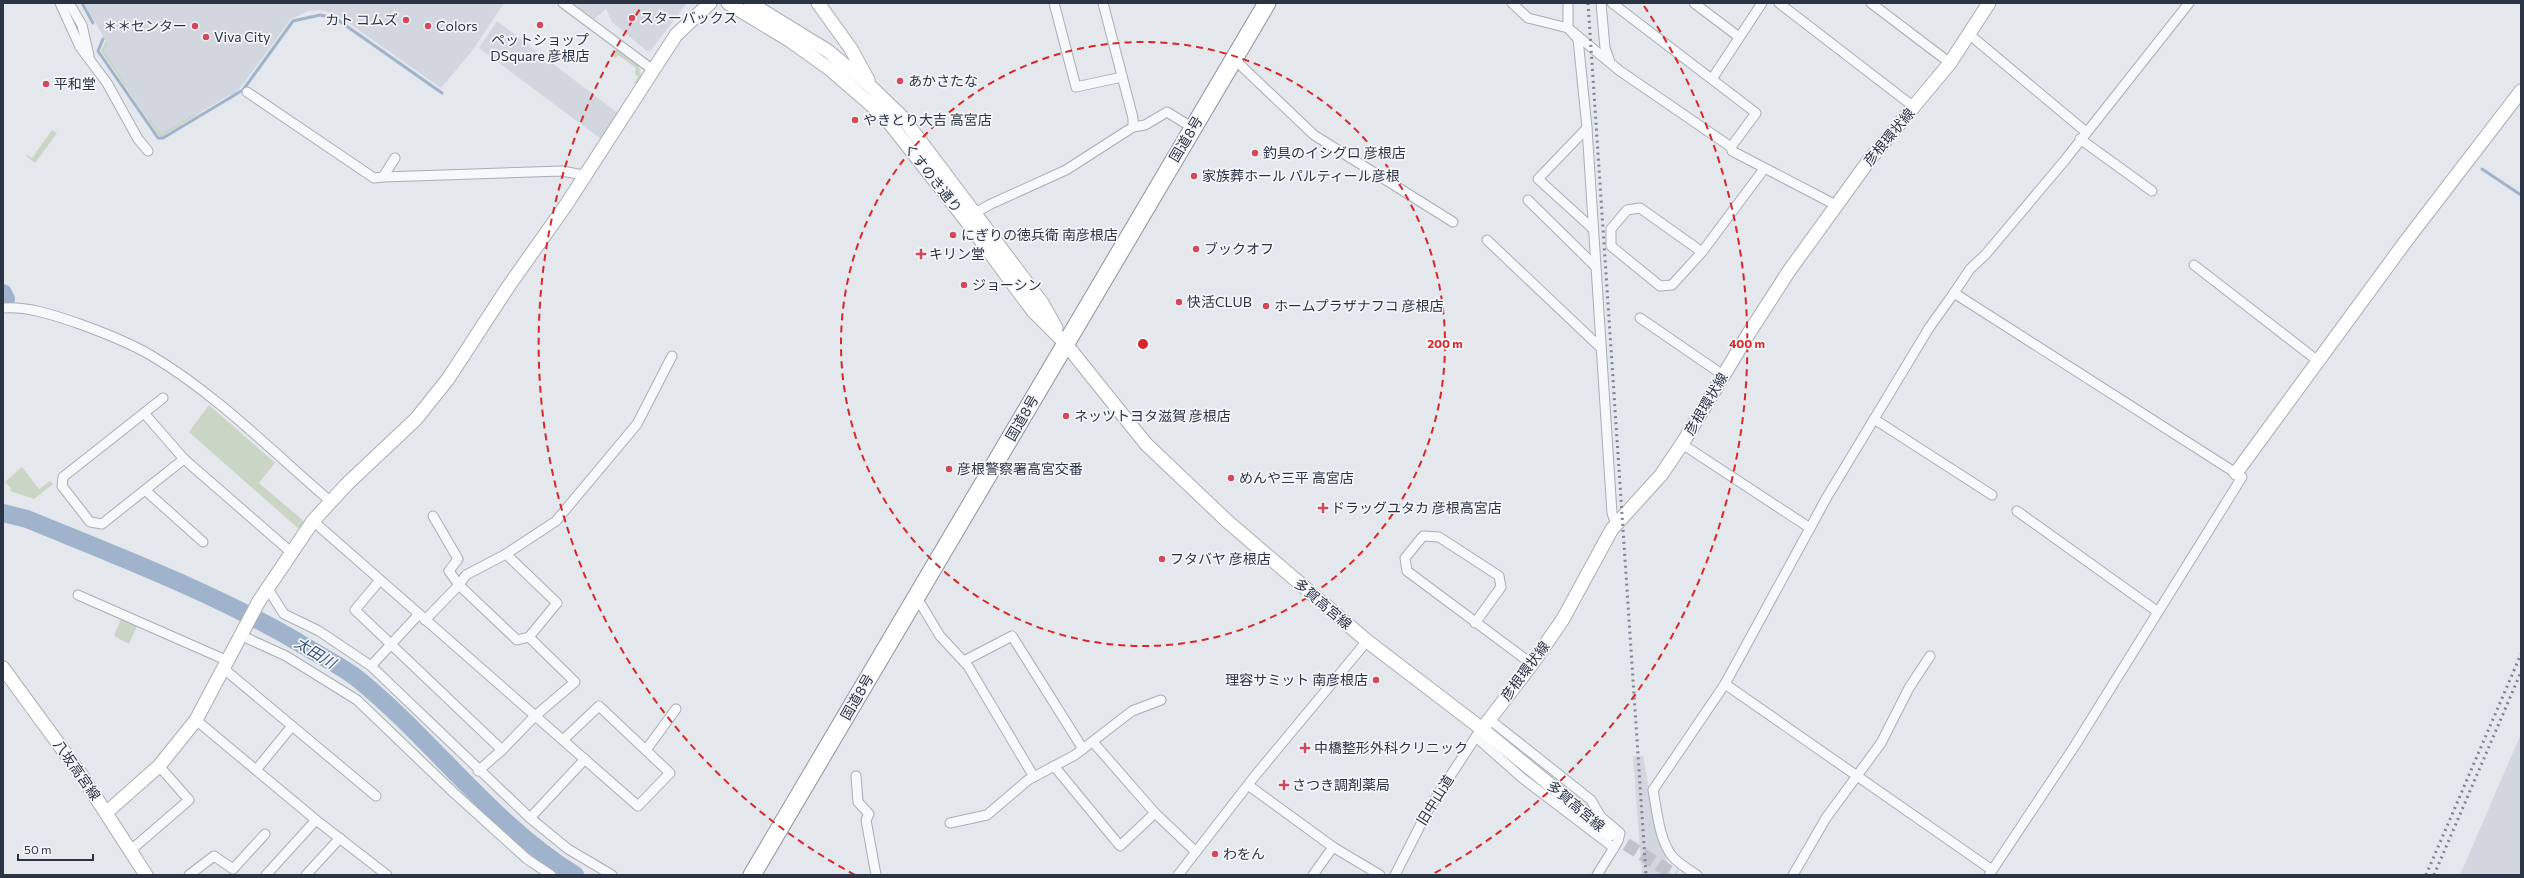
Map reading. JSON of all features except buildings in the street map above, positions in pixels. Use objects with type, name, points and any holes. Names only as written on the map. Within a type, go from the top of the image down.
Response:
[{"type":"highway","name":"国道8号","points":[[752,875],[1267,3]]},
{"type":"main road","points":[[107,812],[159,766],[196,720],[226,665],[241,633],[258,604],[313,521],[330,501],[416,419],[435,396],[566,205],[583,175],[676,35],[710,3]]},
{"type":"main road","name":"くすのき通り","points":[[728,3],[789,40],[831,70],[884,116],[970,216]]},
{"type":"main road","name":"くすのき通り","points":[[750,3],[828,51],[872,87],[903,118],[1033,311],[1065,343]]},
{"type":"main road","points":[[818,3],[851,49],[872,87]]},
{"type":"main road","name":"彦根環状線","points":[[1482,728],[1532,664],[1562,619],[1594,558],[1616,524],[1661,474],[1682,444],[1723,375],[1785,278],[1870,159],[1950,63],[1970,35],[1989,3]]},
{"type":"main road","points":[[2236,473],[2406,241],[2521,91]]},
{"type":"main road","name":"多賀高宮線","points":[[1065,343],[1146,444],[1227,521],[1367,641],[1482,728],[1610,834]]},
{"type":"main road","name":"八坂高宮線","points":[[3,668],[107,812],[146,875]]},
{"type":"street","points":[[60,3],[80,47],[90,57],[107,83],[138,139],[148,151]]},
{"type":"street","points":[[69,3],[82,25],[90,57]]},
{"type":"street","points":[[563,3],[653,70]]},
{"type":"street","points":[[1054,3],[1076,87],[1122,77]]},
{"type":"street","points":[[1103,3],[1133,118],[1133,127]]},
{"type":"street","points":[[1512,3],[1528,18],[1568,28],[1609,59],[1620,71],[1731,147],[1732,151],[1830,202],[1835,207]]},
{"type":"street","points":[[1568,3],[1568,28],[1578,39],[1587,128],[1594,266],[1612,513],[1616,524]]},
{"type":"street","points":[[1601,3],[1605,48],[1609,59]]},
{"type":"street","points":[[1612,3],[1756,113],[1731,147]]},
{"type":"street","points":[[1694,3],[1739,37]]},
{"type":"street","points":[[1712,79],[1762,3]]},
{"type":"street","points":[[1779,3],[1914,107]]},
{"type":"street","points":[[1871,3],[1950,63]]},
{"type":"street","points":[[1695,874],[1673,858],[1669,850],[1659,822],[1653,790],[1724,684],[1810,528],[1874,419],[1970,269],[1986,254],[2189,3]]},
{"type":"street","points":[[1970,35],[2086,132]]},
{"type":"street","points":[[1234,59],[1314,135],[1453,222]]},
{"type":"street","points":[[247,92],[374,178],[562,170],[583,175]]},
{"type":"street","points":[[970,216],[1066,170],[1133,127],[1145,125],[1167,112],[1193,128]]},
{"type":"street","points":[[1587,128],[1538,179],[1592,228]]},
{"type":"street","points":[[2080,139],[2152,191]]},
{"type":"street","points":[[383,177],[396,158]]},
{"type":"street","points":[[1702,252],[1640,208],[1627,210],[1611,229],[1611,246],[1660,286],[1672,285],[1702,252],[1764,169]]},
{"type":"street","points":[[1528,200],[1594,266]]},
{"type":"street","points":[[1487,240],[1601,348]]},
{"type":"street","points":[[2194,265],[2318,361]]},
{"type":"street","points":[[1724,684],[1858,776],[1990,872],[2074,747],[2242,477],[1954,293]]},
{"type":"street","points":[[3,308],[27,309],[57,317],[101,332],[150,355],[185,377],[330,501]]},
{"type":"street","points":[[1640,318],[1723,375]]},
{"type":"street","points":[[371,666],[390,645],[459,585],[466,575],[506,554],[556,521],[637,424],[672,356]]},
{"type":"street","points":[[162,398],[63,477],[62,486],[90,522],[102,524],[184,459]]},
{"type":"street","points":[[144,413],[184,459],[292,553]]},
{"type":"street","points":[[1874,419],[1992,495]]},
{"type":"street","points":[[1682,444],[1810,528]]},
{"type":"street","points":[[145,490],[204,542]]},
{"type":"street","points":[[2017,511],[2158,612]]},
{"type":"street","points":[[433,516],[458,559],[449,571],[459,585],[517,640],[529,637],[557,602],[506,554]]},
{"type":"street","points":[[313,521],[562,740],[638,806],[670,773],[599,706],[562,740]]},
{"type":"street","points":[[1475,623],[1501,587],[1499,576],[1439,537],[1424,536],[1405,558],[1407,571],[1475,623],[1532,664]]},
{"type":"street","points":[[380,580],[355,610],[390,645],[502,750]]},
{"type":"street","points":[[268,589],[284,614],[320,632],[371,666],[478,770],[530,818],[568,849],[612,875]]},
{"type":"street","points":[[78,595],[226,665],[292,726],[376,796]]},
{"type":"street","points":[[916,596],[940,636],[964,661],[1034,776]]},
{"type":"street","points":[[241,633],[286,656],[357,700],[454,793],[527,859],[551,875]]},
{"type":"street","points":[[964,661],[1012,636],[1083,749]]},
{"type":"street","points":[[478,770],[502,750],[536,716],[575,682],[529,637]]},
{"type":"street","points":[[1178,875],[1248,785],[1367,641]]},
{"type":"street","points":[[1793,875],[1826,818],[1881,743],[1909,688],[1930,656]]},
{"type":"street","points":[[950,823],[987,815],[1034,776],[1083,749],[1132,711],[1161,700]]},
{"type":"street","points":[[646,750],[676,709]]},
{"type":"street","points":[[196,720],[316,820],[384,874]]},
{"type":"street","points":[[256,770],[292,726]]},
{"type":"street","points":[[1482,728],[1590,800],[1601,817],[1620,833],[1614,848],[1597,875]]},
{"type":"street","points":[[1482,728],[1521,777],[1614,848]]},
{"type":"street","name":"旧中山道","points":[[1395,875],[1428,810],[1482,728]]},
{"type":"street","points":[[1093,742],[1155,813],[1196,852]]},
{"type":"street","points":[[530,818],[585,760]]},
{"type":"street","points":[[131,850],[189,800],[159,766]]},
{"type":"street","points":[[1054,766],[1120,846],[1155,813]]},
{"type":"street","points":[[856,776],[858,802],[869,814],[866,820],[876,875]]},
{"type":"street","points":[[1248,785],[1333,847],[1380,875]]},
{"type":"street","points":[[266,875],[316,820]]},
{"type":"street","points":[[189,875],[214,856],[233,869],[265,834]]},
{"type":"street","points":[[306,875],[340,838]]},
{"type":"street","points":[[1313,875],[1333,847]]},
{"type":"shaded area","points":[[84,3],[504,3],[472,51],[441,88],[336,14],[320,10],[309,11],[291,19],[237,92],[224,98],[163,136],[159,136],[101,51],[106,41]]},
{"type":"shaded area","points":[[572,3],[687,3],[651,50],[647,51],[612,22],[606,9],[594,19]]},
{"type":"shaded area","points":[[497,21],[619,114],[601,139],[479,48]]},
{"type":"shaded area","points":[[2521,734],[2521,875],[2460,875]]},
{"type":"shaded area","points":[[1633,756],[1643,756],[1653,811],[1671,875],[1642,875]]},
{"type":"green space","points":[[106,41],[108,44],[104,51],[127,85],[125,86],[101,51]]},
{"type":"green space","points":[[616,49],[639,67],[642,78],[638,84],[634,83],[638,77],[635,73],[636,68],[618,55],[616,58],[612,55]]},
{"type":"green space","points":[[194,114],[196,115],[163,136],[159,136],[149,120],[151,120],[161,134]]},
{"type":"green space","points":[[52,130],[57,133],[35,163],[26,156],[27,155],[32,158]]},
{"type":"green space","points":[[209,405],[275,463],[259,483],[306,523],[300,530],[189,432]]},
{"type":"green space","points":[[22,467],[39,489],[50,481],[53,484],[34,499],[10,491],[11,488],[5,482]]},
{"type":"green space","points":[[121,619],[137,626],[129,644],[114,636]]},
{"type":"waterway","points":[[82,3],[93,23]]},
{"type":"waterway","points":[[103,39],[98,51],[158,138],[163,138],[243,90],[293,21],[320,15],[335,18],[442,93]]},
{"type":"waterway","points":[[2482,169],[2521,195]]},
{"type":"waterway","points":[[3,293],[6,299]]},
{"type":"waterway","name":"太田川","points":[[3,513],[27,519],[205,594],[275,629],[346,670],[386,703],[516,831],[575,875]]},
{"type":"tunnel","points":[[1610,834],[1675,875]]},
{"type":"railway","points":[[1588,3],[1646,875]]},
{"type":"railway","points":[[2426,875],[2521,654]]},
{"type":"railway","points":[[2434,875],[2521,672]]},
{"type":"place","name":"スターバックス","points":[[632,18]]},
{"type":"place","name":"カト コムズ","points":[[406,20]]},
{"type":"place","name":"ペットショップ DSquare 彦根店","points":[[540,25]]},
{"type":"place","name":"＊＊センター","points":[[195,26]]},
{"type":"place","name":"Colors","points":[[428,26]]},
{"type":"place","name":"Viva City","points":[[206,37]]},
{"type":"place","name":"あかさたな","points":[[900,81]]},
{"type":"place","name":"平和堂","points":[[46,84]]},
{"type":"place","name":"やきとり大吉 高宮店","points":[[855,120]]},
{"type":"place","name":"釣具のイシグロ 彦根店","points":[[1255,153]]},
{"type":"place","name":"家族葬ホール パルティール彦根","points":[[1194,176]]},
{"type":"place","name":"にぎりの徳兵衛 南彦根店","points":[[953,235]]},
{"type":"place","name":"ブックオフ","points":[[1196,249]]},
{"type":"place","name":"キリン堂","points":[[921,254]]},
{"type":"place","name":"ジョーシン","points":[[964,285]]},
{"type":"place","name":"快活CLUB","points":[[1179,302]]},
{"type":"place","name":"ホームプラザナフコ 彦根店","points":[[1266,306]]},
{"type":"place","name":"ネッツトヨタ滋賀 彦根店","points":[[1066,416]]},
{"type":"place","name":"彦根警察署高宮交番","points":[[949,469]]},
{"type":"place","name":"めんや三平 高宮店","points":[[1231,478]]},
{"type":"place","name":"ドラッグユタカ 彦根高宮店","points":[[1323,508]]},
{"type":"place","name":"フタバヤ 彦根店","points":[[1162,559]]},
{"type":"place","name":"理容サミット 南彦根店","points":[[1376,680]]},
{"type":"place","name":"中橋整形外科クリニック","points":[[1305,748]]},
{"type":"place","name":"さつき調剤薬局","points":[[1284,785]]},
{"type":"place","name":"わをん","points":[[1215,854]]}]
